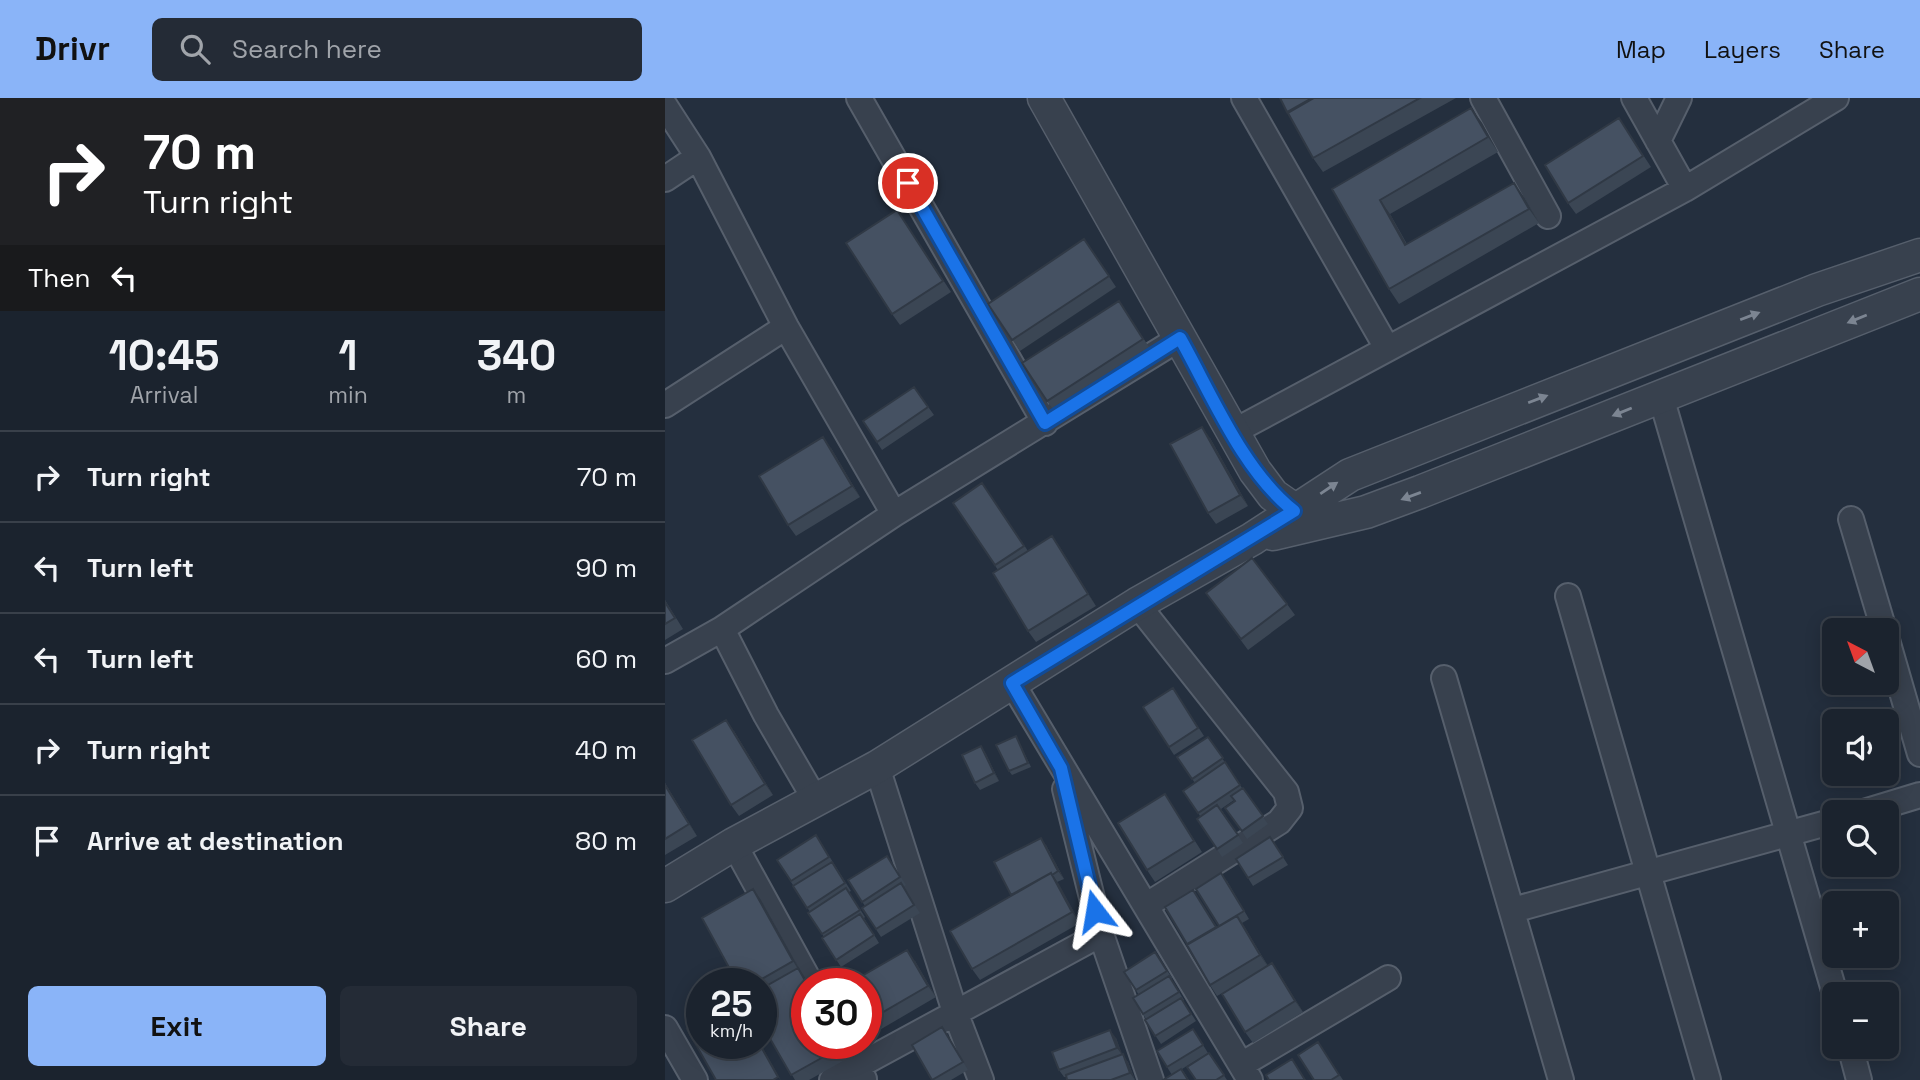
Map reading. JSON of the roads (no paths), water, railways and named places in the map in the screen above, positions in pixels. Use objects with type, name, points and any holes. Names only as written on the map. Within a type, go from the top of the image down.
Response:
[{"type":"street","points":[[859,98],[1045,423]]},
{"type":"street","points":[[1044,98],[1233,432],[1273,495],[1304,518]]},
{"type":"street","points":[[1244,98],[1387,348]]},
{"type":"street","points":[[1483,98],[1548,216]]},
{"type":"street","points":[[1634,98],[1685,189]]},
{"type":"street","points":[[1658,141],[1679,98]]},
{"type":"street","points":[[1233,432],[1685,189],[1836,98]]},
{"type":"street","points":[[665,106],[698,157],[786,327],[894,514]]},
{"type":"street","points":[[665,179],[698,157]]},
{"type":"street","points":[[1304,518],[1350,475],[1385,459],[1817,290],[1920,255]]},
{"type":"street","points":[[665,886],[734,844],[877,767],[1137,604],[1252,539],[1304,518],[1366,512],[1920,294]]},
{"type":"street","points":[[665,405],[786,327]]},
{"type":"street","points":[[665,662],[722,629],[894,514],[1180,338]]},
{"type":"street","points":[[1661,397],[1832,982]]},
{"type":"street","points":[[1851,519],[1880,618]]},
{"type":"street","points":[[1568,596],[1707,1080]]},
{"type":"street","points":[[1137,604],[1286,792],[1290,808],[1279,822],[1147,905]]},
{"type":"street","points":[[722,629],[766,715],[816,801]]},
{"type":"street","points":[[1444,678],[1560,1080]]},
{"type":"street","points":[[1899,681],[1920,754]]},
{"type":"street","points":[[1012,683],[1245,1072],[1388,978]]},
{"type":"street","points":[[877,767],[955,1012],[981,1080]]},
{"type":"street","points":[[1061,768],[1101,934],[1151,1080]]},
{"type":"street","points":[[1899,801],[1920,795]]},
{"type":"street","points":[[1513,910],[1822,824]]},
{"type":"street","points":[[734,844],[802,968]]},
{"type":"street","points":[[832,1080],[861,1073],[955,1012],[1101,934]]},
{"type":"street","points":[[665,1028],[695,1080]]},
{"type":"street","points":[[1853,1059],[1859,1080]]}]
